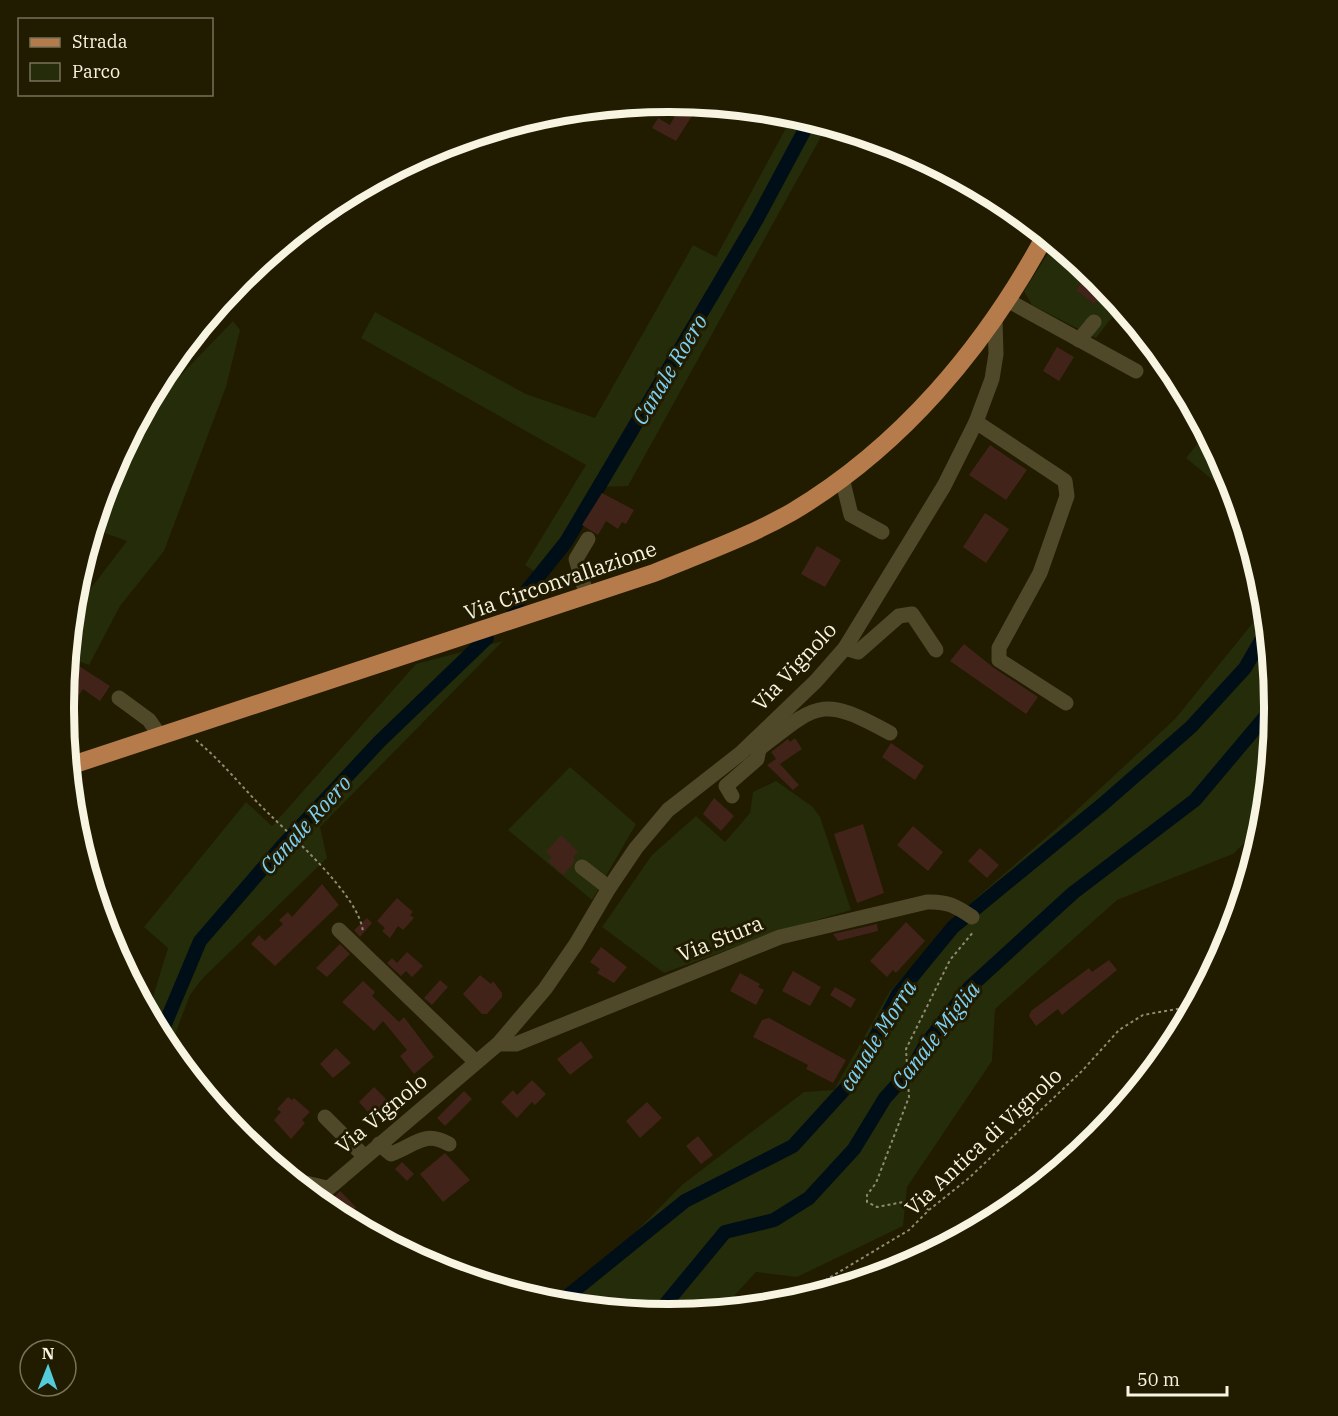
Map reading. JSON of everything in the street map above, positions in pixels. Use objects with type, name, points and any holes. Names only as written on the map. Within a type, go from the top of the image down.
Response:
[{"type":"main road","points":[[995,319],[1041,243]]},
{"type":"main road","name":"Via Circonvallazione","points":[[77,763],[587,596],[654,573],[747,534],[792,512],[842,478],[916,413],[967,357],[995,319]]},
{"type":"street","points":[[1007,300],[1136,371]]},
{"type":"street","name":"Via Vignolo","points":[[324,1193],[498,1044],[545,989],[576,944],[609,888],[668,810],[756,745],[845,648],[944,486],[976,422],[992,379],[996,354],[995,319]]},
{"type":"street","points":[[1079,340],[1094,322]]},
{"type":"street","points":[[976,422],[1065,481],[1067,496],[1040,573],[999,648],[999,660],[1066,703]]},
{"type":"street","points":[[842,478],[851,515],[882,532]]},
{"type":"street","points":[[587,596],[576,559],[588,539]]},
{"type":"street","points":[[845,648],[858,652],[899,616],[912,614],[936,650]]},
{"type":"street","points":[[119,698],[149,720],[160,736]]},
{"type":"street","points":[[732,796],[726,786],[757,759],[756,745],[803,715],[820,707],[832,708],[866,720],[890,733]]},
{"type":"street","points":[[582,867],[609,888]]},
{"type":"street","name":"Via Stura","points":[[498,1044],[516,1044],[780,937],[927,902],[943,901],[968,914]]},
{"type":"street","points":[[339,930],[476,1062]]},
{"type":"street","points":[[326,1117],[364,1156]]},
{"type":"street","points":[[379,1144],[392,1154],[427,1137],[435,1136],[448,1144]]},
{"type":"path","points":[[183,728],[220,759],[284,829],[300,842],[340,889],[363,924],[364,954]]},
{"type":"path","points":[[929,1210],[914,1200],[878,1207],[867,1202],[867,1195],[876,1183],[909,1096],[910,1081],[906,1068],[906,1049],[950,960],[976,929],[968,914]]},
{"type":"path","name":"Via Antica di Vignolo","points":[[819,1284],[909,1230],[929,1210],[969,1178],[1082,1071],[1119,1030],[1143,1015],[1184,1008]]},
{"type":"green space","points":[[788,125],[823,133],[628,486],[603,487],[576,530],[571,543],[544,578],[525,565],[586,465],[361,338],[375,312],[526,394],[595,418],[693,245],[716,257]]},
{"type":"green space","points":[[1050,250],[1115,313],[1096,338],[1032,305],[1024,291]]},
{"type":"green space","points":[[233,321],[240,330],[226,387],[164,551],[120,606],[89,665],[76,660],[84,597],[127,541],[101,532],[105,517],[119,480],[153,410],[176,374],[181,375]]},
{"type":"green space","points":[[1200,440],[1222,487],[1186,458]]},
{"type":"green space","points":[[1257,618],[1263,669],[1263,747],[1250,838],[1233,854],[1117,900],[995,1009],[992,1061],[907,1187],[903,1226],[797,1277],[756,1272],[731,1300],[669,1304],[630,1302],[559,1293],[599,1269],[683,1184],[804,1092],[834,1090],[890,991],[958,914],[1065,821],[1175,719]]},
{"type":"green space","points":[[503,641],[320,827],[327,858],[202,979],[190,995],[174,1038],[151,1003],[168,948],[144,927],[246,802],[272,826],[416,664]]},
{"type":"green space","points":[[570,767],[636,824],[592,900],[508,830]]},
{"type":"green space","points":[[776,781],[813,807],[820,817],[851,910],[776,932],[664,973],[602,927],[652,855],[696,816],[725,842],[750,813],[753,792]]},
{"type":"building","points":[[677,112],[694,113],[676,141],[652,128],[658,118],[670,125]]},
{"type":"building","points":[[1083,281],[1100,297],[1094,304],[1076,290]]},
{"type":"building","points":[[1057,347],[1074,357],[1059,381],[1043,371]]},
{"type":"building","points":[[990,445],[1027,470],[1006,500],[969,475]]},
{"type":"building","points":[[602,493],[634,510],[626,524],[622,522],[618,529],[606,521],[598,535],[582,525]]},
{"type":"building","points":[[985,513],[1009,529],[986,563],[963,547]]},
{"type":"building","points":[[817,546],[841,560],[825,587],[801,574]]},
{"type":"building","points":[[964,644],[994,668],[1038,697],[1026,714],[950,661]]},
{"type":"building","points":[[76,664],[110,686],[100,701],[83,689],[79,695],[74,692]]},
{"type":"building","points":[[795,738],[802,749],[780,764],[799,785],[793,790],[767,765],[776,759],[771,752],[788,739],[790,742]]},
{"type":"building","points":[[891,743],[924,766],[915,780],[882,757]]},
{"type":"building","points":[[714,798],[734,816],[721,831],[703,814]]},
{"type":"building","points":[[863,824],[884,893],[857,903],[834,834]]},
{"type":"building","points":[[913,826],[943,852],[928,871],[897,845]]},
{"type":"building","points":[[561,835],[578,852],[573,857],[575,860],[573,864],[563,875],[548,861],[552,857],[546,852]]},
{"type":"building","points":[[980,848],[999,865],[987,878],[968,861]]},
{"type":"building","points":[[322,884],[339,905],[275,966],[251,944],[259,935],[265,941],[283,924],[279,920],[288,912],[292,917]]},
{"type":"building","points":[[397,898],[413,912],[410,915],[414,918],[403,930],[398,926],[390,938],[382,931],[385,928],[377,921]]},
{"type":"building","points":[[367,918],[372,923],[360,937],[354,930]]},
{"type":"building","points":[[906,922],[925,941],[896,973],[893,970],[887,977],[870,961]]},
{"type":"building","points":[[877,924],[878,931],[838,941],[833,934]]},
{"type":"building","points":[[340,944],[350,954],[327,977],[316,968]]},
{"type":"building","points":[[601,947],[627,967],[614,983],[597,973],[600,969],[590,962]]},
{"type":"building","points":[[407,952],[423,966],[412,977],[406,971],[401,976],[387,963],[392,958],[397,963]]},
{"type":"building","points":[[1109,960],[1117,970],[1062,1015],[1058,1009],[1036,1026],[1029,1016],[1031,1011],[1089,968],[1092,972]]},
{"type":"building","points":[[793,971],[821,987],[810,1006],[782,991]]},
{"type":"building","points":[[740,973],[760,984],[758,987],[764,990],[756,1005],[730,991]]},
{"type":"building","points":[[480,975],[491,984],[493,981],[502,993],[502,997],[487,1014],[482,1014],[463,994]]},
{"type":"building","points":[[440,980],[448,987],[432,1005],[424,998]]},
{"type":"building","points":[[363,981],[375,992],[372,996],[399,1022],[404,1017],[434,1057],[414,1074],[400,1056],[407,1050],[383,1021],[374,1031],[342,1002]]},
{"type":"building","points":[[835,987],[856,999],[851,1008],[830,995]]},
{"type":"building","points":[[769,1018],[846,1060],[833,1083],[806,1069],[808,1065],[753,1037],[762,1020]]},
{"type":"building","points":[[581,1041],[593,1057],[570,1075],[557,1059]]},
{"type":"building","points":[[336,1048],[351,1063],[333,1078],[320,1064]]},
{"type":"building","points":[[532,1080],[546,1094],[535,1105],[532,1102],[517,1118],[501,1102],[513,1090],[517,1095]]},
{"type":"building","points":[[374,1087],[391,1104],[374,1119],[359,1102]]},
{"type":"building","points":[[464,1091],[472,1099],[445,1126],[437,1118]]},
{"type":"building","points":[[288,1097],[292,1100],[294,1098],[310,1112],[302,1120],[305,1123],[291,1139],[274,1120],[281,1112],[277,1109]]},
{"type":"building","points":[[647,1102],[662,1118],[640,1138],[626,1121]]},
{"type":"building","points":[[698,1136],[713,1155],[701,1164],[686,1146]]},
{"type":"building","points":[[445,1153],[470,1180],[443,1202],[420,1174]]},
{"type":"building","points":[[402,1162],[414,1174],[407,1181],[395,1169]]},
{"type":"building","points":[[340,1191],[356,1207],[351,1212],[332,1199]]},
{"type":"waterway","name":"Canale Roero","points":[[513,608],[566,542],[757,219],[805,129]]},
{"type":"waterway","name":"Canale Roero","points":[[165,1025],[200,941],[283,845],[379,742],[487,638]]},
{"type":"waterway","name":"canale Morra","points":[[569,1295],[685,1201],[793,1146],[853,1080],[898,994],[953,927],[1103,804],[1191,727],[1245,668],[1260,642]]},
{"type":"waterway","name":"Canale Miglia","points":[[666,1304],[725,1232],[774,1220],[809,1198],[854,1149],[885,1098],[913,1067],[926,1044],[969,988],[1073,893],[1195,800],[1264,718]]}]
